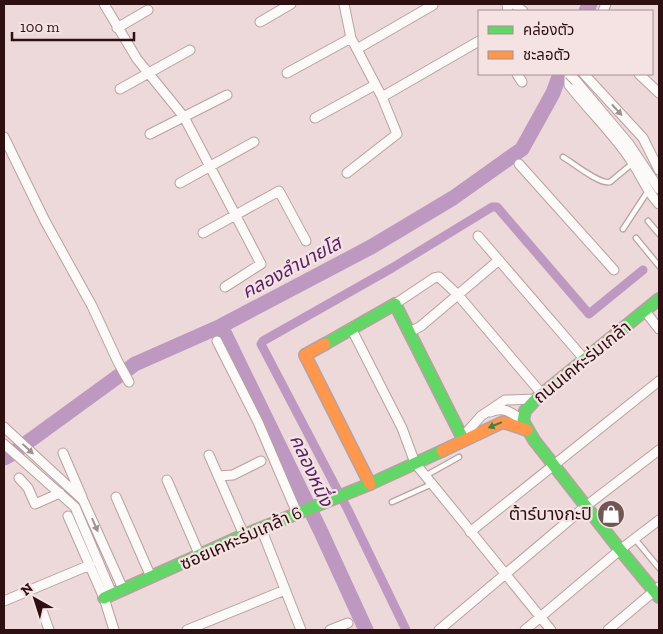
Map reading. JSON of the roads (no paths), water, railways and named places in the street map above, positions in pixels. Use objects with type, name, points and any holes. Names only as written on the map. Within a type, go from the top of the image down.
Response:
[{"type":"street","points":[[104,4],[137,59],[184,117],[261,264],[225,287]]},
{"type":"street","points":[[260,22],[291,4]]},
{"type":"street","points":[[344,4],[351,38],[382,97],[397,134],[347,173]]},
{"type":"street","points":[[357,49],[433,5]]},
{"type":"street","points":[[117,28],[148,10]]},
{"type":"street","points":[[287,73],[351,38]]},
{"type":"street","points":[[382,97],[478,42]]},
{"type":"street","points":[[120,89],[190,50]]},
{"type":"street","points":[[518,75],[522,82]]},
{"type":"street","points":[[585,75],[643,138],[659,170]]},
{"type":"street","points":[[640,75],[659,93]]},
{"type":"street","points":[[659,189],[629,144],[572,76],[569,78],[569,85],[602,122],[633,163],[648,191],[659,204]]},
{"type":"street","points":[[315,118],[375,85]]},
{"type":"street","points":[[150,134],[227,95]]},
{"type":"street","points":[[4,137],[45,221],[92,306],[129,382]]},
{"type":"street","points":[[180,183],[254,142]]},
{"type":"street","points":[[519,164],[614,270]]},
{"type":"street","points":[[203,233],[279,191],[306,241]]},
{"type":"street","points":[[478,236],[585,360]]},
{"type":"street","points":[[410,332],[421,326],[498,260]]},
{"type":"street","points":[[370,484],[304,355],[395,304],[438,277],[458,295],[539,396]]},
{"type":"street","name":"ถนนเคหะร่มเกล้า","points":[[525,426],[524,414],[527,407],[659,298]]},
{"type":"street","points":[[395,304],[462,439]]},
{"type":"street","points":[[645,311],[659,329]]},
{"type":"street","points":[[351,328],[402,428],[415,463],[551,630]]},
{"type":"street","points":[[217,341],[258,422],[300,512]]},
{"type":"street","points":[[470,532],[659,381]]},
{"type":"street","name":"ซอยเคหะร่มเกล้า 6","points":[[462,439],[481,416],[505,400],[539,396]]},
{"type":"street","points":[[481,416],[502,408],[512,413],[525,426],[554,466],[657,592],[608,630]]},
{"type":"street","name":"ซอยเคหะร่มเกล้า 6","points":[[113,594],[244,535],[370,484],[462,439],[503,422],[525,426]]},
{"type":"street","points":[[4,427],[83,500]]},
{"type":"street","points":[[4,444],[75,507],[113,594]]},
{"type":"street","points":[[439,630],[586,506],[659,450]]},
{"type":"street","points":[[63,453],[83,500],[113,594],[114,630]]},
{"type":"street","points":[[209,456],[244,535]]},
{"type":"street","points":[[218,476],[233,475],[261,461]]},
{"type":"street","points":[[19,478],[28,488],[35,504],[60,493]]},
{"type":"street","points":[[166,480],[200,556]]},
{"type":"street","points":[[67,500],[74,491]]},
{"type":"street","points":[[116,497],[151,577]]},
{"type":"street","points":[[68,516],[90,565],[113,594]]},
{"type":"street","points":[[524,630],[621,549],[659,520]]},
{"type":"street","points":[[261,528],[300,630]]},
{"type":"street","points":[[4,601],[90,565]]},
{"type":"street","points":[[187,630],[285,590]]},
{"type":"street","points":[[43,613],[49,630]]},
{"type":"street","points":[[330,630],[348,623]]},
{"type":"lane","points":[[563,157],[598,180],[606,183],[610,182],[633,163]]},
{"type":"lane","points":[[623,229],[648,191]]},
{"type":"lane","points":[[648,221],[659,234]]},
{"type":"lane","points":[[636,238],[659,266]]},
{"type":"lane","points":[[425,476],[459,457]]},
{"type":"lane","points":[[392,502],[432,484]]},
{"type":"lane","points":[[635,539],[659,568]]},
{"type":"waterway","name":"คลองลำนายโส","points":[[587,10],[590,4]]},
{"type":"waterway","name":"คลองลำนายโส","points":[[4,458],[135,364],[221,326],[371,247],[453,198],[522,149],[553,93],[560,75]]},
{"type":"waterway","points":[[406,630],[348,510],[261,344],[263,341],[392,268],[492,207],[497,207],[589,314],[643,270]]},
{"type":"waterway","name":"คลองหนึ่ง","points":[[221,326],[321,532],[366,630]]},
{"type":"place","name":"ต้าร์บางกะปิ","points":[[611,514]]}]
